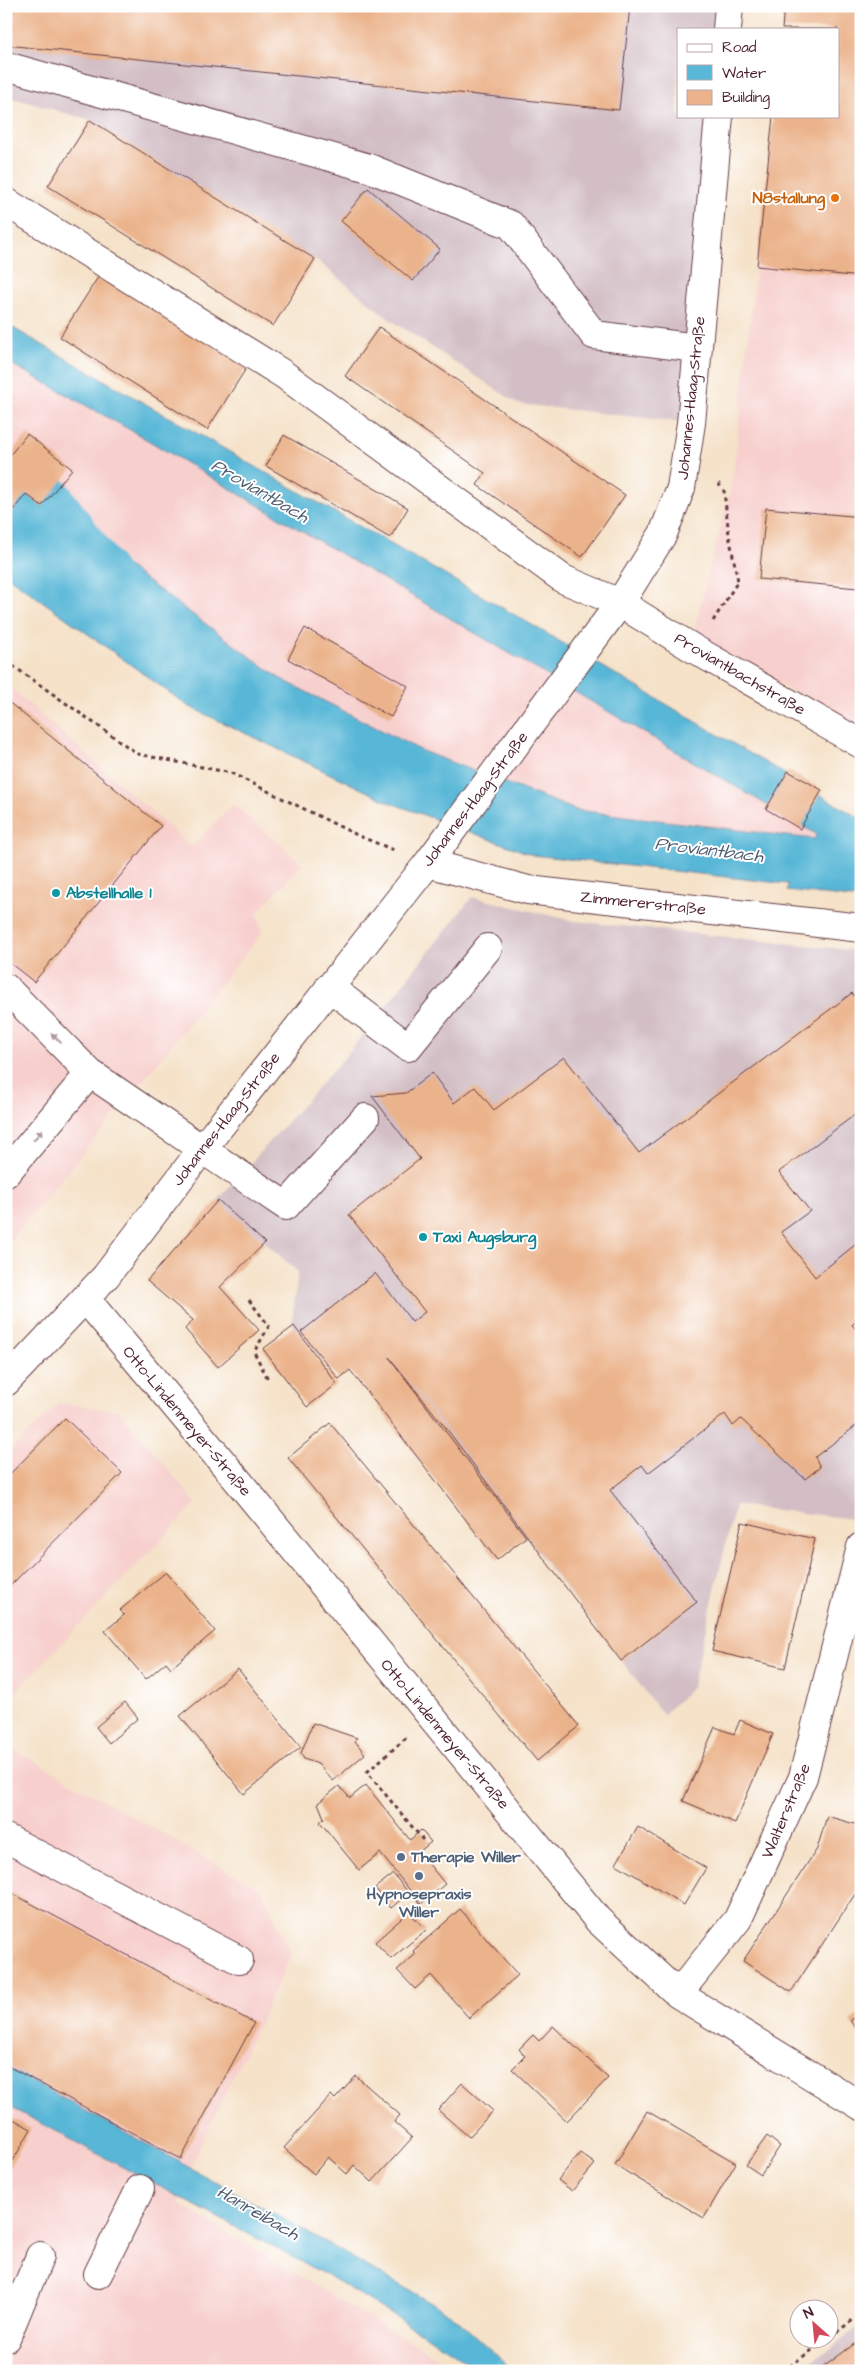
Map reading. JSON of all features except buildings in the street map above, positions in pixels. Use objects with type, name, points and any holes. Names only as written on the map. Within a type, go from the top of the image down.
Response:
[{"type":"street","points":[[727,28],[729,6]]},
{"type":"street","points":[[6,66],[369,168],[511,225],[594,335],[698,348]]},
{"type":"street","name":"Johannes-Haag-Straße","points":[[6,1382],[106,1276],[203,1148],[428,863],[620,602],[663,534],[681,488],[689,436],[719,118]]},
{"type":"street","name":"Proviantbachstraße","points":[[6,202],[283,374],[563,579],[620,602],[694,648],[861,744]]},
{"type":"street","name":"Zimmererstraße","points":[[428,863],[528,890],[861,928]]},
{"type":"street","points":[[329,987],[408,1047],[488,948]]},
{"type":"street","points":[[6,988],[90,1073],[286,1206],[364,1118]]},
{"type":"street","points":[[6,1173],[90,1073]]},
{"type":"street","name":"Otto-Lindenmeyer-Straße","points":[[85,1298],[598,1920],[678,1994],[861,2106]]},
{"type":"street","name":"Walterstraße","points":[[678,1994],[738,1918],[803,1777],[861,1547]]},
{"type":"street","points":[[6,1838],[239,1960]]},
{"type":"street","points":[[98,2274],[140,2190]]},
{"type":"street","points":[[6,2338],[40,2256]]},
{"type":"path","points":[[689,436],[724,491],[729,534],[738,581],[694,648]]},
{"type":"path","points":[[6,661],[138,754],[231,773],[359,836],[428,863]]},
{"type":"path","points":[[250,1300],[269,1326],[254,1352],[268,1379]]},
{"type":"path","points":[[423,1840],[367,1772],[431,1716]]},
{"type":"path","points":[[840,2330],[861,2314]]},
{"type":"path","points":[[783,2371],[812,2350]]},
{"type":"shaded area","points":[[6,6],[729,6],[727,28],[677,28],[677,118],[719,118],[691,423],[518,404],[388,318],[315,259],[90,120],[6,96]]},
{"type":"shaded area","points":[[861,6],[861,732],[693,633],[732,484],[773,118],[840,118],[840,106]]},
{"type":"shaded area","points":[[6,361],[134,432],[816,834],[815,839],[576,810],[422,751],[281,679],[6,478]]},
{"type":"shaded area","points":[[6,684],[192,847],[233,804],[302,864],[257,913],[262,933],[129,1098],[6,1245]]},
{"type":"shaded area","points":[[472,897],[574,921],[861,951],[861,1520],[735,1505],[692,1687],[663,1715],[380,1347],[339,1379],[292,1324],[298,1272],[218,1200],[345,1057]]},
{"type":"shaded area","points":[[59,1403],[120,1411],[196,1503],[6,1702],[6,1455]]},
{"type":"shaded area","points":[[6,1745],[262,1890],[291,1955],[194,2159],[179,2204],[459,2371],[6,2371]]},
{"type":"shaded area","points":[[861,2326],[861,2371],[798,2371],[827,2350],[840,2350],[840,2341]]},
{"type":"water","points":[[6,324],[527,622],[861,819],[861,899],[787,891],[788,884],[533,855],[391,803],[188,706],[6,575],[6,478],[281,679],[422,751],[576,810],[815,839],[816,834],[134,432],[6,361]]},
{"type":"water","name":"Hanreibach","points":[[6,2067],[318,2238],[452,2315],[514,2371],[479,2371],[453,2352],[341,2283],[6,2105]]},
{"type":"waterway","name":"Proviantbach","points":[[50,496],[109,576]]},
{"type":"place","name":"N8stallung","points":[[835,198]]},
{"type":"place","name":"Abstellhalle 1","points":[[56,893]]},
{"type":"place","name":"Taxi Augsburg","points":[[423,1237]]},
{"type":"place","name":"Therapie Willer","points":[[401,1857]]},
{"type":"place","name":"Hypnosepraxis Willer","points":[[419,1876]]}]
